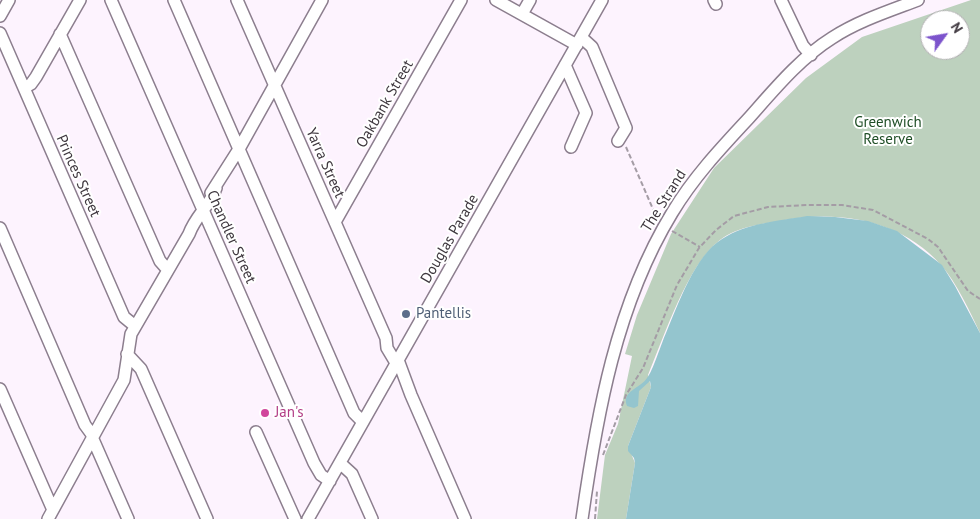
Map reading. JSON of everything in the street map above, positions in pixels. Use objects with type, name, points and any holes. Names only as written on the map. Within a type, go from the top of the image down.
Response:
[{"type":"street","points":[[0,16],[9,0]]},
{"type":"street","points":[[24,88],[31,84],[36,77],[80,0]]},
{"type":"street","name":"Chandler Street","points":[[110,0],[314,463],[319,472],[330,480]]},
{"type":"street","points":[[174,0],[354,413],[363,422]]},
{"type":"street","name":"Yarra Street","points":[[237,0],[386,338],[388,348],[397,362],[465,519]]},
{"type":"street","points":[[311,0],[316,11]]},
{"type":"street","points":[[51,515],[125,377],[129,337],[134,326],[189,234],[194,220],[212,200],[216,188],[322,0]]},
{"type":"street","name":"Oakbank Street","points":[[335,222],[461,0]]},
{"type":"street","points":[[496,0],[592,47],[626,128],[620,138]]},
{"type":"street","points":[[522,14],[530,0]]},
{"type":"street","name":"Douglas Parade","points":[[308,519],[602,0]]},
{"type":"street","points":[[781,0],[803,46],[811,55]]},
{"type":"street","name":"The Strand","points":[[582,519],[592,449],[610,364],[646,261],[672,211],[694,180],[770,95],[830,38],[856,24],[918,0]]},
{"type":"street","name":"Princes Street","points":[[0,33],[124,317],[134,326]]},
{"type":"street","points":[[60,34],[160,261],[168,270]]},
{"type":"street","points":[[565,65],[586,113],[570,147]]},
{"type":"street","points":[[0,228],[85,425],[128,519]]},
{"type":"street","points":[[386,338],[404,349]]},
{"type":"street","points":[[127,354],[140,366],[206,519]]},
{"type":"street","points":[[125,377],[136,372],[144,379]]},
{"type":"street","name":"Yarra Street","points":[[388,378],[401,383],[411,395]]},
{"type":"street","points":[[0,388],[51,515]]},
{"type":"street","points":[[256,432],[295,519]]},
{"type":"street","points":[[340,463],[352,474],[372,519]]},
{"type":"path","points":[[620,138],[656,216]]},
{"type":"path","points":[[602,462],[608,437],[620,415],[626,395],[646,362],[678,285],[700,247],[716,230],[734,216],[768,208],[814,204],[861,207],[892,218],[928,239],[938,247],[968,291],[980,299]]},
{"type":"path","points":[[670,230],[700,247]]},
{"type":"path","points":[[595,519],[597,489]]},
{"type":"green space","name":"Greenwich Reserve","points":[[971,0],[980,0],[980,333],[958,289],[941,265],[908,238],[889,229],[849,218],[806,217],[751,226],[727,235],[708,251],[697,266],[669,322],[648,375],[651,387],[628,446],[635,463],[626,519],[597,519],[605,455],[618,424],[632,356],[625,354],[637,315],[671,234],[714,168],[806,78],[862,37],[920,17],[920,60],[970,60],[970,10],[942,10]]},
{"type":"water","points":[[807,216],[868,221],[897,231],[942,265],[955,286],[980,333],[980,519],[626,519],[635,463],[634,458],[628,451],[628,446],[651,387],[650,381],[639,391],[638,406],[634,408],[627,406],[627,397],[649,375],[682,295],[696,268],[712,246],[742,229],[763,223]]},
{"type":"place","name":"Pantellis","points":[[406,314]]},
{"type":"place","name":"Jan's","points":[[265,413]]}]
